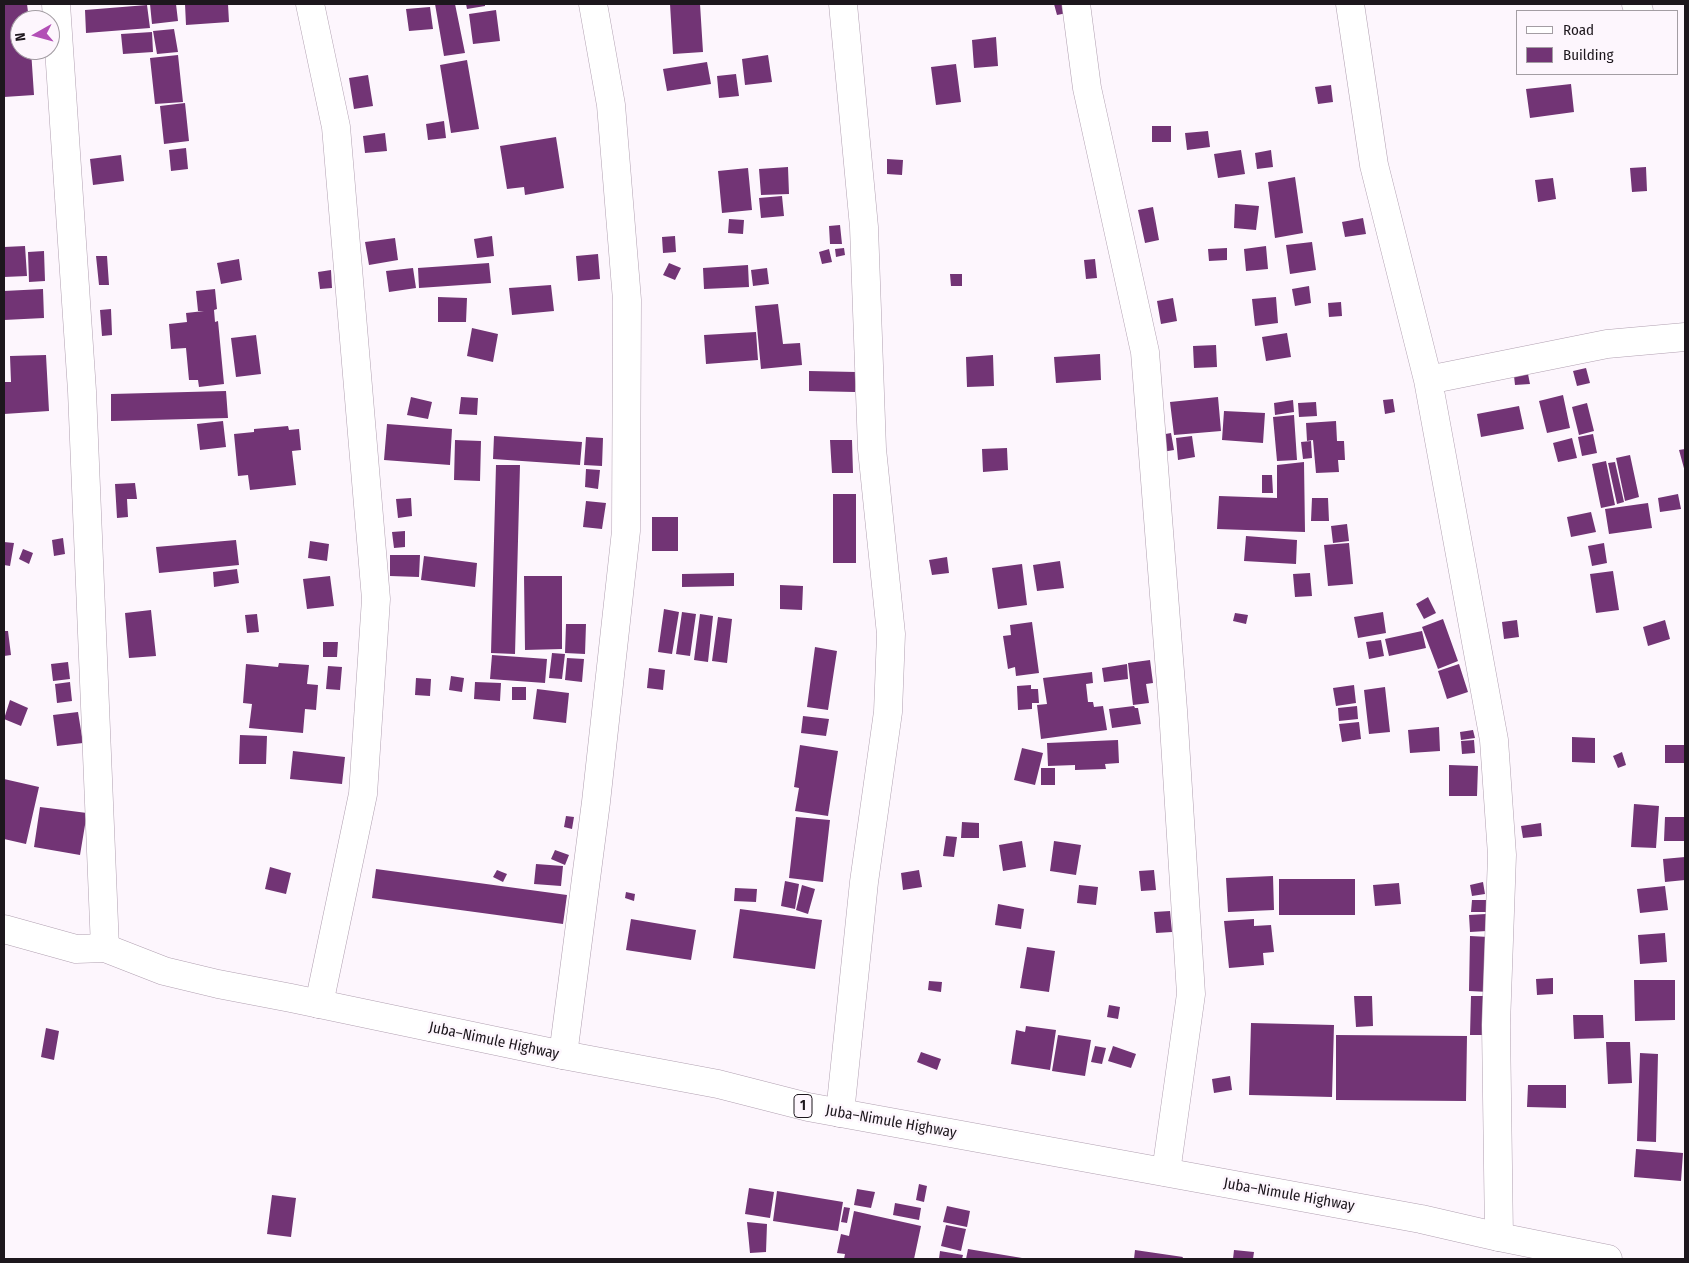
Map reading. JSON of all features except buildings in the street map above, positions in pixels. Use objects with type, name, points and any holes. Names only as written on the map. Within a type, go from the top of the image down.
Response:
[{"type":"street","points":[[56,4],[82,391],[105,948]]},
{"type":"street","points":[[310,4],[336,127],[376,600],[363,794],[319,1004]]},
{"type":"street","points":[[563,1055],[596,802],[626,531],[627,300],[611,105],[593,4]]},
{"type":"street","points":[[840,1113],[864,882],[888,712],[890,634],[872,449],[864,227],[843,4]]},
{"type":"street","points":[[1076,4],[1087,88],[1145,352],[1172,700],[1191,994],[1166,1172]]},
{"type":"street","points":[[1350,4],[1374,165],[1428,380],[1494,740],[1502,855],[1496,1025],[1499,1237]]},
{"type":"street","points":[[1428,380],[1607,344],[1685,337]]},
{"type":"street","name":"Juba–Nimule Highway","points":[[4,929],[76,949],[105,948],[164,971],[218,984],[563,1055],[718,1084],[808,1107],[1421,1219],[1608,1259]]}]
